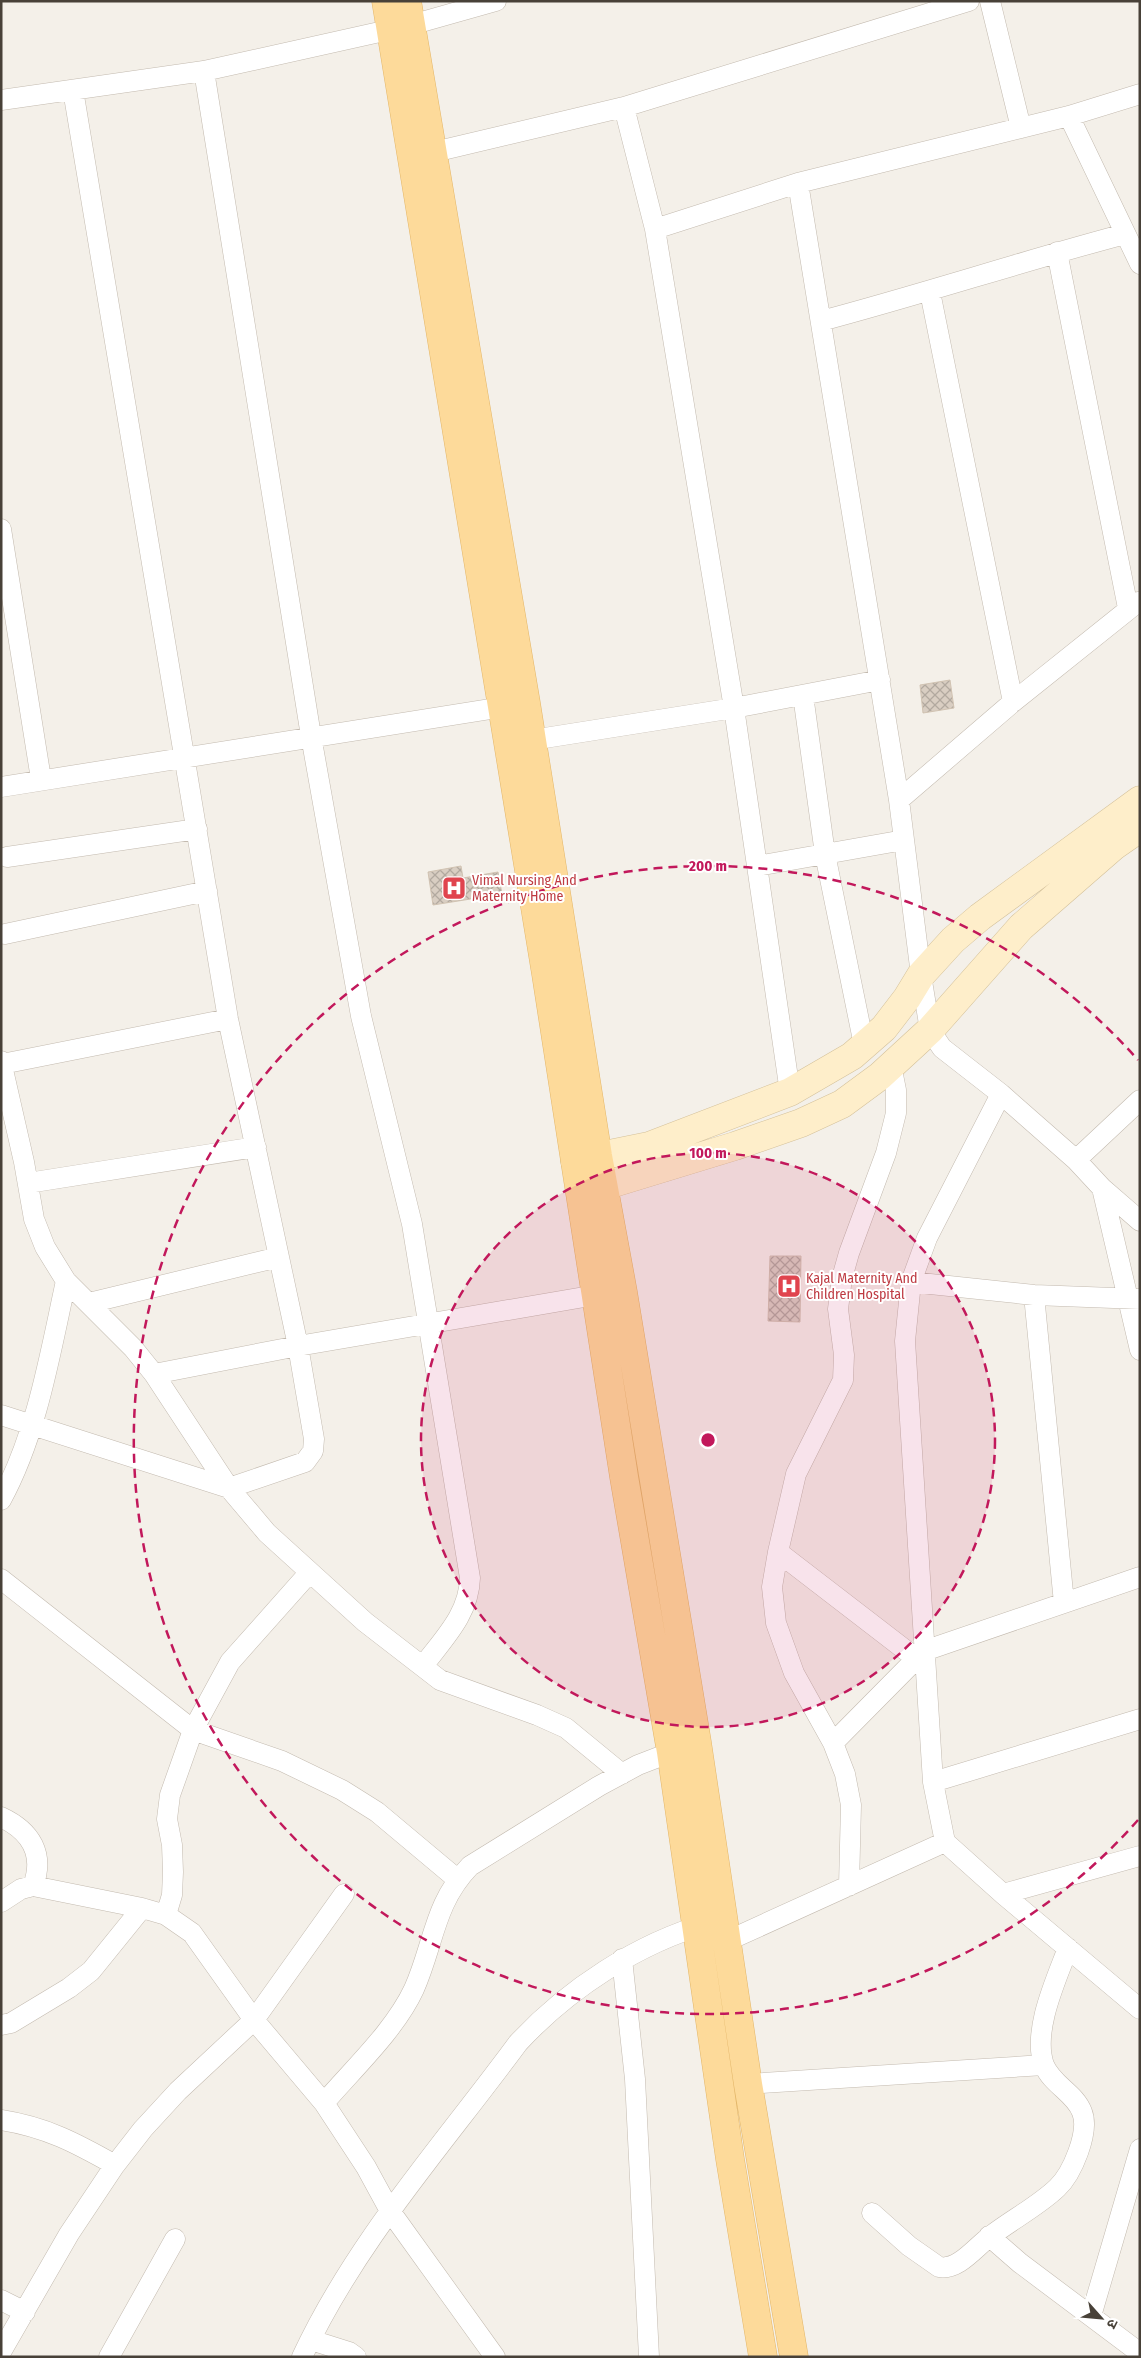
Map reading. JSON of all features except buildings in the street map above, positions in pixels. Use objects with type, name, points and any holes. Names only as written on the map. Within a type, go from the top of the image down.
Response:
[{"type":"main road","points":[[386,1],[403,18],[434,152],[514,705],[532,740],[586,1158]]},
{"type":"main road","points":[[403,18],[586,1158],[697,1742],[748,2084],[794,2357]]},
{"type":"main road","points":[[592,1188],[596,1295],[624,1477],[671,1752],[730,2159],[763,2357]]},
{"type":"street","points":[[1,100],[204,71],[403,18],[496,1]]},
{"type":"street","points":[[434,152],[624,107],[970,1]]},
{"type":"street","points":[[990,1],[1022,128]]},
{"type":"street","points":[[204,71],[311,736],[361,1016],[412,1224],[470,1578],[470,1595],[464,1610],[423,1666]]},
{"type":"street","points":[[1,1415],[31,1423],[229,1488],[305,1462],[312,1451],[314,1439],[298,1346],[228,1019],[73,90]]},
{"type":"street","points":[[655,229],[798,183],[1069,116],[1140,94]]},
{"type":"street","points":[[624,107],[655,229],[734,708],[790,1092]]},
{"type":"street","points":[[1069,116],[1140,264]]},
{"type":"street","points":[[798,183],[899,800],[921,975],[930,1030],[942,1048],[1001,1094],[1076,1160],[1102,1188],[1140,1221]]},
{"type":"street","points":[[821,321],[930,292],[1057,252],[1125,234]]},
{"type":"street","points":[[899,800],[1013,702],[1134,604],[1057,252]]},
{"type":"street","points":[[930,292],[1013,702]]},
{"type":"street","points":[[1,529],[41,779]]},
{"type":"street","points":[[532,740],[734,708],[880,680]]},
{"type":"street","points":[[803,695],[826,854],[864,1045]]},
{"type":"street","points":[[1,787],[184,756],[514,705]]},
{"type":"street","points":[[586,1158],[650,1146],[790,1092],[852,1056],[884,1028],[907,998],[921,975],[953,940],[980,917],[1140,800]]},
{"type":"street","points":[[592,1188],[735,1146],[801,1123],[842,1104],[880,1076],[930,1030],[1021,927],[1114,846],[1140,828]]},
{"type":"street","points":[[7,857],[197,830]]},
{"type":"street","points":[[756,866],[904,840]]},
{"type":"street","points":[[5,934],[208,891]]},
{"type":"street","points":[[228,1019],[2,1063],[34,1219],[45,1247],[66,1281],[133,1348],[154,1374],[229,1488],[267,1533],[365,1622],[440,1680],[537,1714],[566,1728],[622,1774]]},
{"type":"street","points":[[849,1886],[851,1804],[846,1774],[833,1743],[794,1673],[776,1623],[772,1587],[796,1474],[843,1380],[844,1355],[838,1309],[842,1278],[849,1253],[886,1153],[896,1113],[896,1090],[891,1066]]},
{"type":"street","points":[[1001,1094],[927,1238],[911,1282],[906,1341],[920,1655],[933,1782],[945,1842],[1140,2009]]},
{"type":"street","points":[[1076,1160],[1140,1100]]},
{"type":"street","points":[[28,1183],[256,1147]]},
{"type":"street","points":[[1102,1188],[1134,1299],[1140,1350]]},
{"type":"street","points":[[89,1303],[279,1257]]},
{"type":"street","points":[[1,1500],[10,1484],[43,1384],[66,1281]]},
{"type":"street","points":[[911,1282],[1034,1294],[1134,1299]]},
{"type":"street","points":[[1034,1294],[1064,1603]]},
{"type":"street","points":[[154,1374],[298,1346],[596,1295]]},
{"type":"street","points":[[778,1552],[920,1655]]},
{"type":"street","points":[[166,1915],[172,1895],[173,1872],[172,1845],[167,1819],[170,1795],[193,1730],[230,1662],[310,1572]]},
{"type":"street","points":[[833,1743],[920,1655],[1140,1577]]},
{"type":"street","points":[[1,1579],[193,1730],[282,1761],[342,1790],[377,1812],[457,1879]]},
{"type":"street","points":[[933,1782],[1140,1719]]},
{"type":"street","points":[[324,2103],[400,2014],[414,1988],[442,1906],[457,1879],[470,1866],[622,1774],[697,1742]]},
{"type":"street","points":[[1,1817],[22,1830],[31,1841],[39,1862],[38,1873],[33,1886]]},
{"type":"street","points":[[356,2357],[349,2352],[306,2348],[342,2282],[390,2211],[529,2031],[540,2020],[622,1959],[695,1927],[725,1930],[849,1886],[945,1842]]},
{"type":"street","points":[[1004,1894],[1140,1856]]},
{"type":"street","points":[[1,1902],[21,1889],[33,1886],[142,1908],[166,1915],[192,1933],[254,2020],[324,2103],[366,2167],[390,2211],[495,2357]]},
{"type":"street","points":[[1,2352],[69,2234],[115,2165],[143,2130],[178,2092],[254,2020],[344,1894]]},
{"type":"street","points":[[1,2026],[11,2023],[61,1993],[91,1971],[142,1908]]},
{"type":"street","points":[[872,2213],[909,2246],[939,2267],[952,2267],[989,2236],[1058,2187],[1074,2161],[1083,2138],[1083,2114],[1080,2106],[1054,2081],[1044,2065],[1041,2044],[1047,2005],[1068,1948]]},
{"type":"street","points":[[622,1959],[634,2079],[649,2357]]},
{"type":"street","points":[[748,2084],[1044,2065]]},
{"type":"street","points":[[1,2120],[42,2128],[68,2138],[115,2165]]},
{"type":"street","points":[[1091,2316],[1140,2149]]},
{"type":"street","points":[[989,2236],[1140,2353]]},
{"type":"street","points":[[109,2357],[176,2239]]},
{"type":"street","points":[[1,2300],[24,2312]]},
{"type":"place","name":"Vimal Nursing And Maternity Home","points":[[454,888]]},
{"type":"place","name":"Kajal Maternity And Children Hospital","points":[[789,1286]]}]
